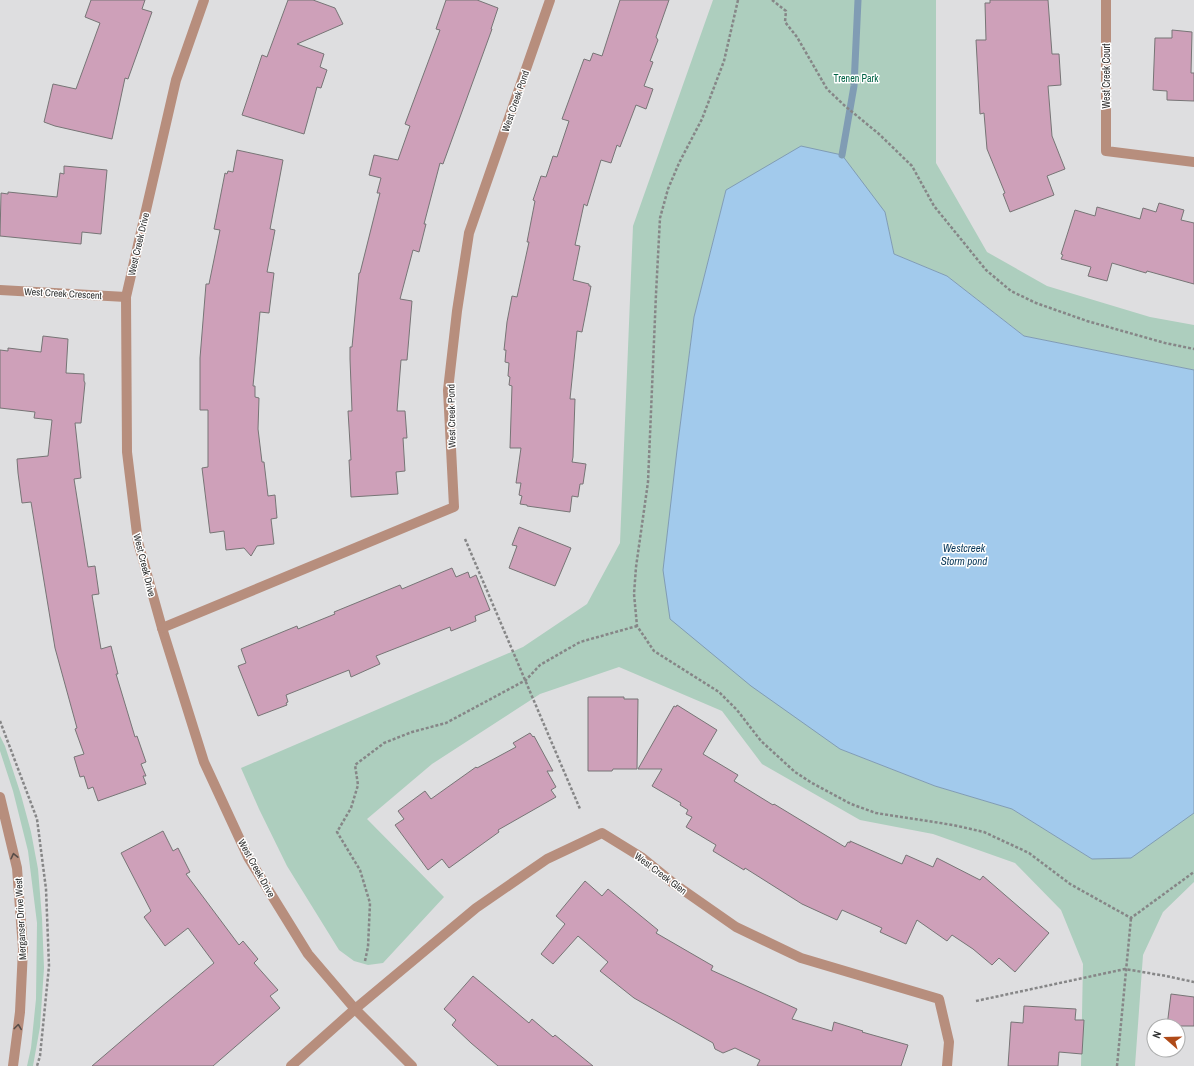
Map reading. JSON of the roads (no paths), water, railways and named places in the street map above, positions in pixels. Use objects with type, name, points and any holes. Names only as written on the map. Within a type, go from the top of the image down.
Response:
[{"type":"street","name":"West Creek Drive","points":[[204,0],[176,80],[126,297],[127,452],[138,542],[162,628],[204,762],[248,857],[308,954],[355,1009],[412,1066]]},
{"type":"street","name":"West Creek Pond","points":[[162,628],[454,507],[448,390],[457,312],[469,233],[550,0]]},
{"type":"street","name":"West Creek Court","points":[[1106,0],[1106,151],[1194,162]]},
{"type":"street","name":"West Creek Crescent","points":[[0,290],[126,297]]},
{"type":"street","name":"Merganser Drive West","points":[[0,799],[17,868],[23,949],[20,1012],[13,1066]]},
{"type":"street","name":"West Creek Glen","points":[[355,1009],[476,908],[547,859],[602,832],[641,857],[673,883],[736,927],[801,958],[939,999],[949,1042],[947,1066]]},
{"type":"street","points":[[291,1066],[355,1009]]},
{"type":"water","name":"Westcreek Storm pond","points":[[801,146],[842,155],[885,212],[894,254],[947,276],[1024,336],[1194,370],[1194,813],[1131,858],[1092,859],[1012,809],[935,786],[840,749],[751,686],[670,619],[663,570],[694,317],[726,190]]},
{"type":"waterway","points":[[842,155],[854,86],[858,0]]},
{"type":"park label","name":"Trenen Park","points":[[856,78]]}]
